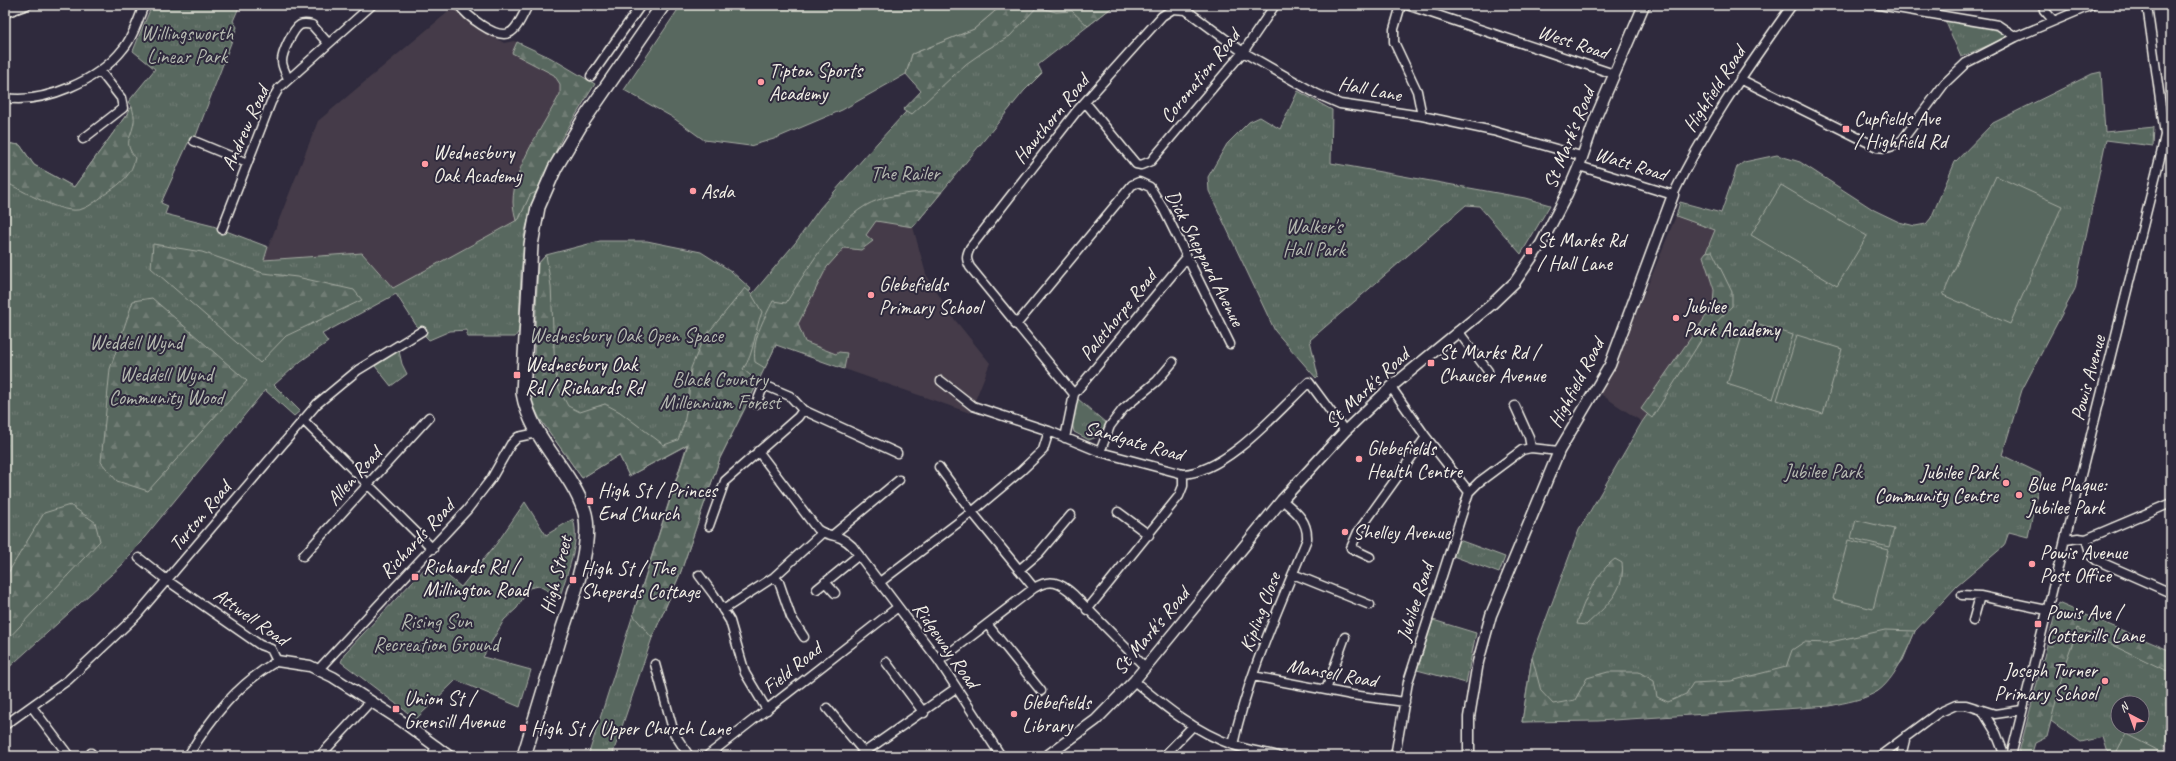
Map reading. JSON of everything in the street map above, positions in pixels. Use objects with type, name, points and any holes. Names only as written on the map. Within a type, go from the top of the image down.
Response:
[{"type":"main road","name":"High Street","points":[[524,756],[576,586],[588,530],[585,512],[575,491],[537,433],[527,414],[522,393],[528,274],[531,245],[538,207],[555,168],[583,121],[663,5]]},
{"type":"street","points":[[5,13],[27,5]]},
{"type":"street","points":[[5,98],[36,97],[58,91],[100,71],[123,49],[144,5]]},
{"type":"street","name":"Andrew Road","points":[[222,229],[271,102],[279,88],[372,5]]},
{"type":"street","points":[[459,5],[469,17],[484,27],[504,34],[510,33],[515,28],[528,5]]},
{"type":"street","points":[[591,76],[642,5]]},
{"type":"street","name":"Coronation Road","points":[[1085,102],[1136,164],[1146,164],[1155,159],[1243,52],[1275,5]]},
{"type":"street","points":[[1401,5],[1394,29],[1394,42],[1417,91],[1422,116]]},
{"type":"street","name":"West Road","points":[[1407,5],[1614,74]]},
{"type":"street","name":"St Mark's Road","points":[[1048,756],[1096,720],[1134,681],[1282,500],[1345,430],[1391,386],[1515,282],[1541,244],[1579,166],[1581,156],[1614,74],[1644,5]]},
{"type":"street","name":"Highfield Road","points":[[1469,756],[1469,717],[1478,662],[1491,615],[1559,452],[1610,365],[1673,195],[1688,162],[1740,79],[1792,5]]},
{"type":"street","points":[[1879,5],[1998,25],[2016,37]]},
{"type":"street","points":[[2043,5],[2044,10],[2054,21]]},
{"type":"street","points":[[1740,79],[1877,147],[1886,149],[1895,146],[1903,139],[1954,72],[1966,63],[2016,37],[2092,5]]},
{"type":"street","name":"Powis Avenue","points":[[2011,756],[2046,610],[2066,540],[2075,496],[2168,134],[2146,5]]},
{"type":"street","name":"Hall Lane","points":[[1173,9],[1186,10],[1243,52],[1333,102],[1422,116],[1493,131],[1581,156]]},
{"type":"street","name":"Hawthorn Road","points":[[1016,325],[970,267],[966,259],[970,248],[1085,102],[1162,16],[1173,9]]},
{"type":"street","points":[[288,79],[282,67],[282,60],[292,32],[298,26],[304,24],[312,25],[328,43]]},
{"type":"street","points":[[83,139],[123,108],[120,98],[100,71]]},
{"type":"street","points":[[194,141],[247,163]]},
{"type":"street","name":"Watt Road","points":[[1579,166],[1673,195]]},
{"type":"street","name":"Dick Sheppard Avenue","points":[[1016,325],[1132,185],[1139,182],[1150,187],[1230,344]]},
{"type":"street","name":"Palethorpe Road","points":[[1074,394],[1187,257]]},
{"type":"street","points":[[1016,325],[1074,394],[1065,438]]},
{"type":"street","name":"Turton Road","points":[[5,725],[68,680],[117,634],[168,581],[317,404],[358,370],[422,331]]},
{"type":"street","points":[[1458,331],[1488,371]]},
{"type":"street","points":[[1100,452],[1110,426],[1123,409],[1157,381],[1174,362]]},
{"type":"street","name":"Sandgate Road","points":[[941,382],[973,406],[1049,432],[1100,452],[1183,474],[1196,474],[1225,460],[1309,382],[1345,430]]},
{"type":"street","points":[[756,404],[764,384],[790,396],[803,410],[897,453]]},
{"type":"street","points":[[1391,386],[1426,437],[1469,492]]},
{"type":"street","points":[[1515,406],[1529,437],[1530,448],[1559,452]]},
{"type":"street","points":[[709,526],[725,481],[798,417],[803,410]]},
{"type":"street","name":"Allen Road","points":[[303,556],[429,418]]},
{"type":"street","points":[[303,420],[433,549]]},
{"type":"street","points":[[880,582],[972,512],[1043,450],[1049,432]]},
{"type":"street","name":"Richards Road","points":[[318,670],[433,549],[480,494],[518,437],[537,433]]},
{"type":"street","points":[[1370,557],[1351,548],[1366,522],[1426,437]]},
{"type":"street","name":"Jubilee Road","points":[[1395,756],[1408,682],[1469,492],[1479,482],[1522,450],[1530,448]]},
{"type":"street","points":[[723,610],[774,577],[822,533],[810,521],[758,452]]},
{"type":"street","points":[[939,468],[972,512],[1034,588]]},
{"type":"street","points":[[1087,610],[1179,496],[1183,486],[1183,474]]},
{"type":"street","points":[[834,534],[899,480]]},
{"type":"street","name":"Kipling Close","points":[[1232,745],[1253,676],[1293,574],[1307,533],[1303,519],[1282,500]]},
{"type":"street","points":[[2066,540],[2078,538],[2086,539],[2171,503]]},
{"type":"street","points":[[1118,512],[1149,535]]},
{"type":"street","points":[[1019,570],[1039,553],[1071,515]]},
{"type":"street","name":"Ridgeway Road","points":[[822,533],[834,534],[845,538],[859,555],[939,661],[1001,756]]},
{"type":"street","points":[[2086,539],[2091,556],[2096,560],[2171,593]]},
{"type":"street","points":[[817,589],[859,555]]},
{"type":"street","name":"Attwell Road","points":[[138,558],[168,581],[260,645],[271,650],[277,661],[310,666],[358,692],[370,702],[400,720],[449,756]]},
{"type":"street","points":[[1293,574],[1370,605]]},
{"type":"street","points":[[699,575],[730,621],[745,673],[767,710]]},
{"type":"street","points":[[774,577],[779,582],[791,617],[804,637]]},
{"type":"street","points":[[825,582],[835,593]]},
{"type":"street","points":[[939,661],[1034,588],[1044,582],[1054,582],[1064,586],[1145,667]]},
{"type":"street","points":[[1962,595],[1980,596],[2046,610]]},
{"type":"street","points":[[1973,621],[1980,596]]},
{"type":"street","name":"Field Road","points":[[707,756],[898,607]]},
{"type":"street","points":[[987,624],[1041,691]]},
{"type":"street","points":[[1326,690],[1345,637]]},
{"type":"street","points":[[188,756],[201,733],[227,699],[260,671],[277,661]]},
{"type":"street","points":[[886,662],[924,712]]},
{"type":"street","points":[[655,664],[674,733],[689,756]]},
{"type":"street","name":"Mansell Road","points":[[1253,676],[1326,690],[1405,702]]},
{"type":"street","points":[[1134,681],[1169,710],[1193,726],[1232,745],[1278,756]]},
{"type":"street","points":[[827,708],[861,754],[924,712],[956,688]]},
{"type":"street","points":[[320,756],[370,702]]},
{"type":"street","points":[[1881,756],[1938,713],[1956,705],[1966,705],[1995,714],[2022,710]]},
{"type":"street","points":[[32,707],[69,756]]},
{"type":"street","points":[[1982,710],[1996,733],[2005,756]]},
{"type":"street","points":[[1164,756],[1193,726]]},
{"type":"street","points":[[1901,756],[1906,736]]},
{"type":"street","points":[[431,756],[437,746]]},
{"type":"shaded area","name":"Wednesbury Oak Academy","points":[[454,7],[460,16],[504,43],[514,41],[551,58],[595,84],[563,136],[536,192],[530,195],[519,219],[393,288],[362,253],[263,260],[318,121]]},
{"type":"shaded area","name":"Glebefields Primary School","points":[[886,210],[913,227],[926,274],[951,315],[990,363],[970,413],[776,345],[844,236]]},
{"type":"shaded area","name":"Jubilee Park Academy","points":[[1676,216],[1715,230],[1728,301],[1642,422],[1599,393],[1614,368]]},
{"type":"green space","name":"Weddell Wynd","points":[[152,5],[240,5],[233,21],[237,27],[194,141],[188,143],[161,203],[168,206],[165,214],[213,226],[268,247],[264,260],[362,253],[393,288],[519,219],[530,194],[536,192],[525,231],[521,273],[519,331],[515,337],[467,337],[467,330],[450,331],[429,340],[418,328],[396,294],[322,334],[328,342],[301,361],[274,385],[300,411],[294,416],[265,390],[122,565],[5,671],[5,143],[20,145],[34,165],[74,187],[132,107],[128,102],[155,69],[133,51]]},
{"type":"green space","name":"Tipton Sports Academy","points":[[681,5],[1002,5],[974,29],[912,54],[906,74],[842,110],[774,139],[750,146],[704,140],[672,117],[624,90]]},
{"type":"green space","points":[[1002,5],[1115,5],[1088,26],[1072,11],[1056,12],[1037,7],[1010,36],[966,64],[911,115],[903,110],[921,91],[906,74],[912,54],[974,29]]},
{"type":"green space","points":[[1005,5],[1115,5],[1038,65],[1042,73],[1024,91],[913,227],[886,210],[844,236],[776,345],[720,458],[680,574],[652,638],[612,756],[588,756],[687,445],[629,476],[619,455],[582,478],[540,419],[538,264],[546,255],[600,241],[647,241],[701,252],[731,271],[751,289],[727,324],[796,242],[820,208],[878,142]]},
{"type":"green space","points":[[1945,20],[1997,29],[2008,37],[1961,57]]},
{"type":"green space","points":[[517,42],[551,58],[595,84],[563,136],[536,192],[530,195],[519,219],[516,221],[513,202],[514,189],[518,175],[530,146],[560,94],[560,84],[554,75],[512,53]]},
{"type":"green space","name":"Jubilee Park","points":[[2101,72],[2105,132],[2154,127],[2153,146],[2106,140],[2075,289],[2022,390],[2002,455],[2041,474],[2028,537],[2009,532],[2004,546],[1957,586],[1915,631],[1903,660],[1878,691],[1863,698],[1522,722],[1532,657],[1579,530],[1642,422],[1728,301],[1706,252],[1715,230],[1676,216],[1680,202],[1721,213],[1737,167],[1744,162],[1777,155],[1800,162],[1874,210],[1899,222],[1915,226],[1926,224],[1931,218],[1955,162],[1993,123],[2092,74]]},
{"type":"green space","name":"Walker's Hall Park","points":[[1298,91],[1332,110],[1331,163],[1525,198],[1550,205],[1521,254],[1479,206],[1466,205],[1310,340],[1318,376],[1316,378],[1275,331],[1209,191],[1208,177],[1227,144],[1249,122],[1260,117],[1280,129]]},
{"type":"green space","points":[[132,107],[134,120],[129,140],[129,148],[135,158],[134,164],[122,182],[89,206],[74,210],[64,209],[43,201],[5,182],[5,143],[20,145],[34,165],[74,187]]},
{"type":"green space","points":[[1996,176],[2062,206],[2010,324],[1943,295]]},
{"type":"green space","points":[[1781,185],[1867,236],[1837,286],[1751,235]]},
{"type":"green space","name":"Black Country Millennium Forest","points":[[921,192],[942,192],[913,227],[876,221],[866,235],[873,241],[861,250],[844,248],[827,267],[798,324],[805,342],[836,354],[839,352],[847,353],[844,369],[776,345],[765,368],[755,362],[755,346],[759,330],[773,301],[786,303],[821,250],[842,225],[865,206],[878,200],[892,196]]},
{"type":"green space","name":"Weddell Wynd Community Wood","points":[[153,244],[202,252],[263,273],[297,277],[354,290],[362,300],[286,336],[260,363],[151,268]]},
{"type":"green space","points":[[1712,251],[1732,292],[1732,306],[1705,334],[1652,418],[1641,409],[1713,306],[1714,290],[1703,256],[1706,252]]},
{"type":"green space","name":"Black Country Millennium Forest","points":[[546,255],[551,286],[555,370],[559,389],[568,406],[580,412],[605,404],[620,412],[664,445],[678,440],[684,424],[689,394],[691,368],[703,339],[745,288],[751,293],[762,312],[750,356],[743,369],[758,382],[720,458],[680,574],[652,638],[633,615],[688,444],[629,476],[619,455],[582,478],[540,419],[532,403],[538,264]]},
{"type":"green space","name":"Weddell Wynd Community Wood","points":[[152,298],[247,381],[148,491],[117,481],[101,462],[110,369],[133,301]]},
{"type":"green space","points":[[1747,320],[1793,335],[1773,399],[1727,384]]},
{"type":"green space","points":[[1797,335],[1842,349],[1823,414],[1777,400]]},
{"type":"green space","points":[[399,351],[402,364],[407,374],[391,386],[375,366]]},
{"type":"green space","points":[[1078,399],[1106,423],[1099,436],[1089,440],[1074,432],[1072,422]]},
{"type":"green space","name":"Rising Sun Recreation Ground","points":[[525,502],[546,535],[573,519],[575,538],[572,558],[560,597],[539,586],[529,588],[517,608],[504,620],[483,657],[531,670],[520,707],[456,680],[416,719],[341,662],[345,653],[431,562],[461,587],[497,543]]},
{"type":"green space","points":[[70,505],[95,522],[100,541],[5,642],[5,578],[44,513]]},
{"type":"green space","points":[[1856,520],[1894,529],[1889,547],[1851,538]]},
{"type":"green space","points":[[1459,540],[1505,557],[1499,573],[1453,556]]},
{"type":"green space","points":[[1848,540],[1888,550],[1873,609],[1833,599]]},
{"type":"green space","points":[[1615,559],[1622,563],[1622,573],[1621,582],[1613,598],[1586,625],[1577,624],[1587,597],[1597,579],[1602,571]]},
{"type":"green space","points":[[2058,603],[2171,651],[2171,673],[2078,628],[2066,661],[2047,737],[2035,743],[2031,756],[2018,756]]},
{"type":"green space","points":[[1433,620],[1476,633],[1466,683],[1417,670]]},
{"type":"green space","name":"Joseph Turner Primary School","points":[[2078,628],[2171,668],[2171,733],[2161,756],[2109,756],[2103,737],[2081,742],[2045,717],[2069,635]]},
{"type":"green space","points":[[1885,630],[1915,631],[1890,680],[1878,691],[1867,697],[1830,706],[1598,721],[1522,722],[1532,657],[1541,691],[1553,704],[1575,700],[1587,678],[1608,672],[1639,672],[1654,681],[1657,697],[1668,702],[1686,694],[1693,683],[1731,681],[1786,667],[1792,650],[1804,642],[1826,643]]},
{"type":"green space","points":[[2125,735],[2165,754],[2164,756],[2115,755]]},
{"type":"place","name":"Tipton Sports Academy","points":[[761,82]]},
{"type":"place","name":"Cupfields Ave / Highfield Rd","points":[[1846,129]]},
{"type":"place","name":"Wednesbury Oak Academy","points":[[425,164]]},
{"type":"place","name":"Asda","points":[[693,191]]},
{"type":"place","name":"St Marks Rd / Hall Lane","points":[[1529,251]]},
{"type":"place","name":"Glebefields Primary School","points":[[871,295]]},
{"type":"place","name":"Jubilee Park Academy","points":[[1676,318]]},
{"type":"place","name":"St Marks Rd / Chaucer Avenue","points":[[1431,363]]},
{"type":"place","name":"Wednesbury Oak Rd / Richards Rd","points":[[517,375]]},
{"type":"place","name":"Glebefields Health Centre","points":[[1359,459]]},
{"type":"place","name":"Jubilee Park Community Centre","points":[[2006,483]]},
{"type":"place","name":"Blue Plaque: Jubilee Park","points":[[2019,495]]},
{"type":"place","name":"High St / Princes End Church","points":[[590,501]]},
{"type":"place","name":"Shelley Avenue","points":[[1345,532]]},
{"type":"place","name":"Powis Avenue Post Office","points":[[2032,564]]},
{"type":"place","name":"Richards Rd / Millington Road","points":[[415,577]]},
{"type":"place","name":"High St / The Sheperds Cottage","points":[[573,580]]},
{"type":"place","name":"Powis Ave / Cotterills Lane","points":[[2038,624]]},
{"type":"place","name":"Joseph Turner Primary School","points":[[2105,681]]},
{"type":"place","name":"Union St / Grensill Avenue","points":[[396,709]]},
{"type":"place","name":"Glebefields Library","points":[[1014,714]]},
{"type":"place","name":"High St / Upper Church Lane","points":[[523,728]]},
{"type":"park label","name":"Willingsworth Linear Park","points":[[187,44]]},
{"type":"park label","name":"The Railer","points":[[905,173]]},
{"type":"park label","name":"Wednesbury Oak Open Space","points":[[626,335]]}]
